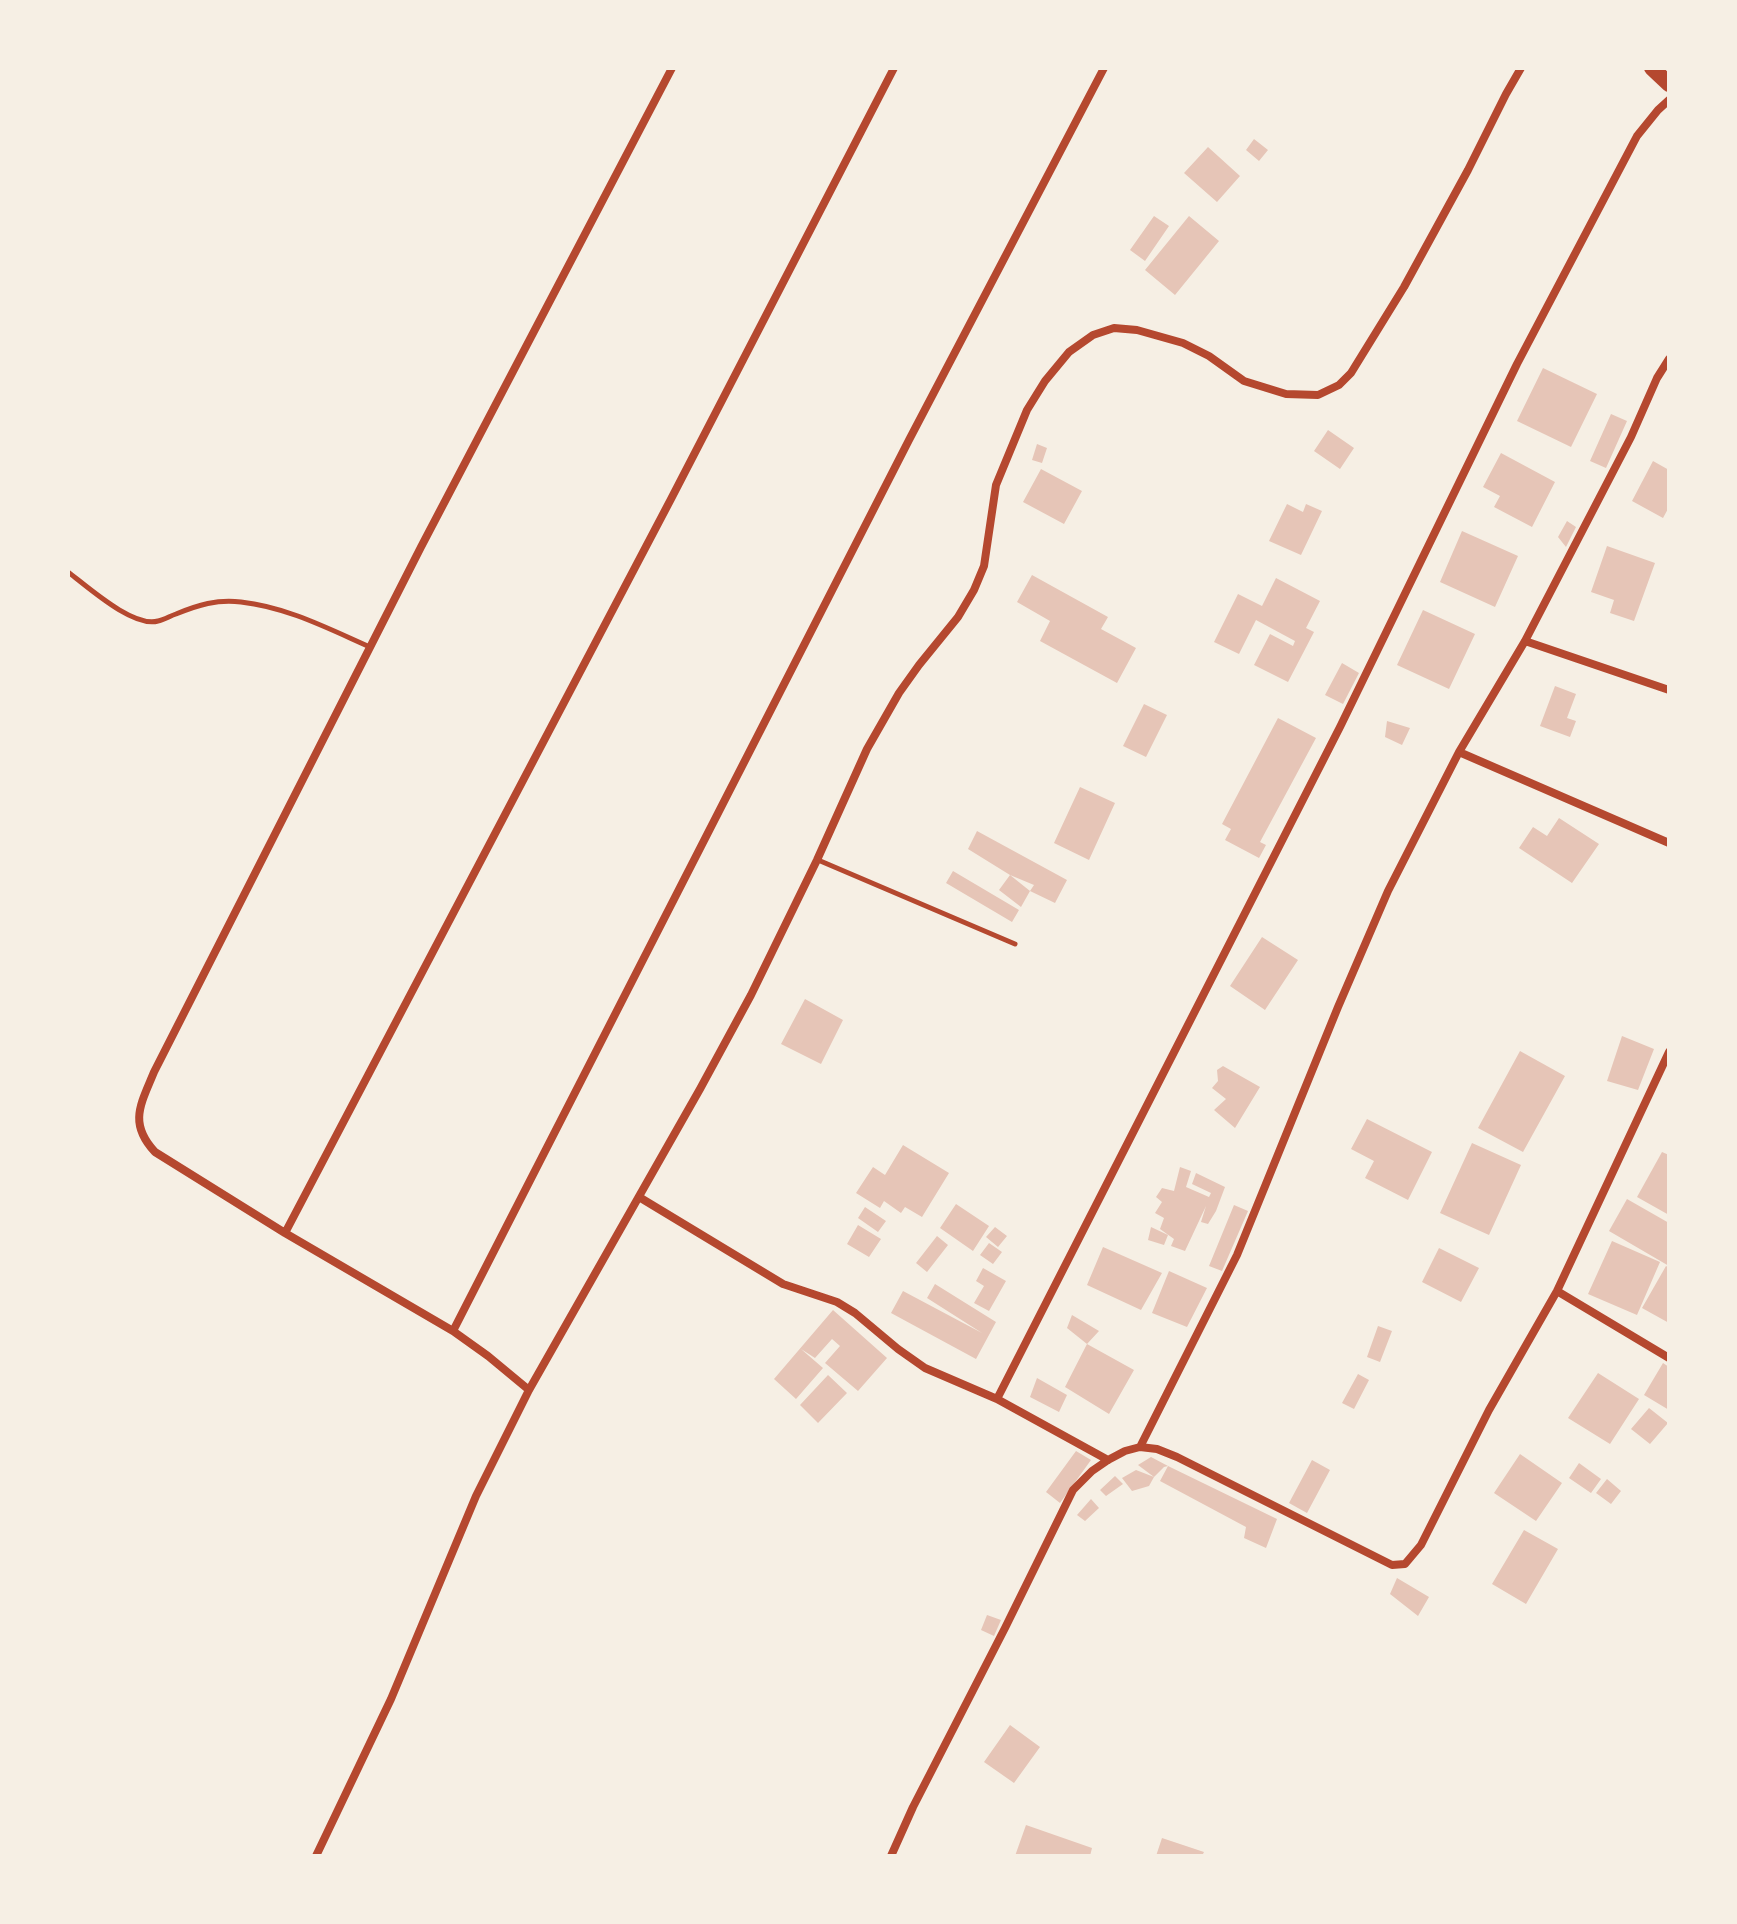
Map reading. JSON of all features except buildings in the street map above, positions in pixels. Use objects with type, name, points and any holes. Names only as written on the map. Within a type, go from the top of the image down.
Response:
[{"type":"main road","points":[[1652,68],[1669,84]]},
{"type":"street","points":[[529,1390],[453,1331],[285,1233],[155,1152],[141,1132],[138,1119],[154,1072],[370,647],[672,68]]},
{"type":"street","points":[[285,1233],[894,68]]},
{"type":"street","points":[[453,1331],[902,454],[1104,68]]},
{"type":"street","points":[[316,1856],[391,1699],[476,1496],[529,1390],[751,995],[867,749],[899,693],[958,617],[974,590],[984,566],[996,485],[1027,410],[1045,381],[1069,352],[1093,335],[1114,328],[1137,330],[1183,343],[1209,356],[1244,381],[1286,394],[1318,395],[1339,385],[1351,373],[1404,287],[1521,68]]},
{"type":"street","points":[[997,1399],[1340,727],[1517,364],[1637,136],[1669,100]]},
{"type":"street","points":[[1140,1447],[1237,1255],[1382,905],[1459,752],[1525,641],[1669,359]]},
{"type":"street","points":[[1525,641],[1669,690]]},
{"type":"street","points":[[1459,752],[1669,843]]},
{"type":"street","points":[[891,1856],[1073,1490],[1108,1460],[1140,1447],[1157,1449],[1392,1565],[1405,1564],[1421,1545],[1489,1410],[1557,1291],[1669,1052]]},
{"type":"street","points":[[639,1197],[783,1284],[837,1302],[925,1368],[997,1399],[1108,1460]]},
{"type":"street","points":[[1557,1291],[1669,1358]]},
{"type":"lane","points":[[68,572],[126,614],[144,621],[157,622],[213,601],[240,601],[275,608],[370,647]]},
{"type":"lane","points":[[817,860],[1015,944]]}]
